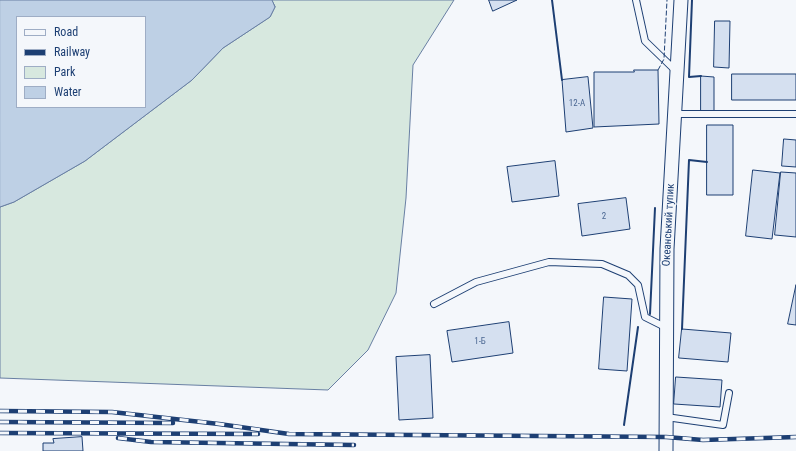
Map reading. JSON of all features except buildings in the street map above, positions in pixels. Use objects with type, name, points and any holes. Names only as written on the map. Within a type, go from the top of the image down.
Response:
[{"type":"street","name":"Океанський тупик","points":[[666,451],[667,249],[681,0]]},
{"type":"lane","points":[[636,0],[645,41],[678,72]]},
{"type":"lane","points":[[675,114],[796,114]]},
{"type":"lane","points":[[434,304],[476,282],[549,262],[602,264],[628,275],[638,285],[645,317],[666,328]]},
{"type":"lane","points":[[666,417],[722,425],[728,393]]},
{"type":"green space","points":[[272,0],[454,0],[413,65],[406,198],[396,293],[368,350],[328,390],[0,378],[0,207],[14,202],[85,161],[192,80],[223,48],[270,17],[275,7]]},
{"type":"water","points":[[0,0],[272,0],[275,7],[270,17],[223,48],[192,80],[85,161],[14,202],[0,207]]},
{"type":"railway","points":[[0,411],[112,412],[219,424],[289,434],[666,437],[703,440],[796,437]]},
{"type":"railway","points":[[0,422],[173,423]]},
{"type":"railway","points":[[0,433],[258,434]]},
{"type":"railway","points":[[118,438],[151,442],[354,445]]},
{"type":"fence","points":[[658,70],[664,59],[667,0]]},
{"type":"wall","points":[[552,0],[562,80]]},
{"type":"wall","points":[[692,0],[689,77],[701,76]]},
{"type":"wall","points":[[682,329],[689,160],[707,162]]},
{"type":"wall","points":[[650,314],[655,208]]},
{"type":"wall","points":[[624,425],[638,327]]}]
